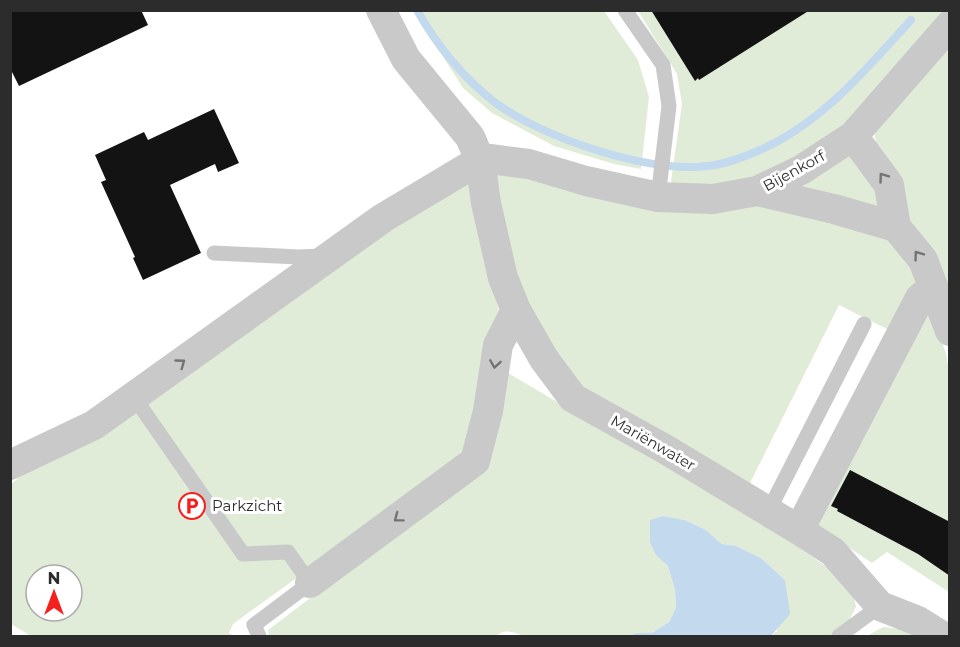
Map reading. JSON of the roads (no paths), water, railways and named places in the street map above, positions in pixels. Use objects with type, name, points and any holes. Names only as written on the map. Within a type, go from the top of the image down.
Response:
[{"type":"street","name":"Mariënwater","points":[[381,10],[406,59],[470,137],[480,160],[486,202],[503,278],[516,310],[544,359],[573,398],[665,449],[799,530],[833,552],[880,606],[918,621],[942,636]]},
{"type":"street","name":"Bijenkorf","points":[[480,160],[490,159],[529,164],[586,181],[659,189],[713,199],[757,191],[801,170],[853,136],[950,25]]},
{"type":"street","points":[[853,136],[889,185],[896,227],[923,260],[950,331]]},
{"type":"street","points":[[10,465],[94,425],[383,218],[480,160]]},
{"type":"street","points":[[757,191],[834,209],[896,227]]},
{"type":"street","points":[[799,530],[920,298],[933,288]]},
{"type":"street","points":[[310,583],[475,461],[488,411],[498,345],[516,310]]},
{"type":"lane","points":[[625,10],[663,65],[669,106],[659,189]]},
{"type":"lane","points":[[213,252],[299,257],[332,255]]},
{"type":"lane","points":[[768,512],[864,324]]},
{"type":"lane","points":[[134,397],[243,554],[288,552],[310,583],[254,625],[258,636]]},
{"type":"lane","points":[[839,636],[880,606]]},
{"type":"water","points":[[663,516],[685,520],[706,530],[722,544],[736,546],[761,558],[785,580],[790,614],[771,636],[628,636],[636,633],[652,633],[669,622],[676,608],[675,590],[668,566],[656,555],[650,542],[650,520]]},
{"type":"waterway","points":[[417,10],[441,47],[461,71],[482,92],[514,115],[566,140],[596,150],[656,164],[683,167],[708,166],[754,153],[804,125],[842,93],[911,20]]},
{"type":"place","name":"Parkzicht","points":[[192,506]]}]
